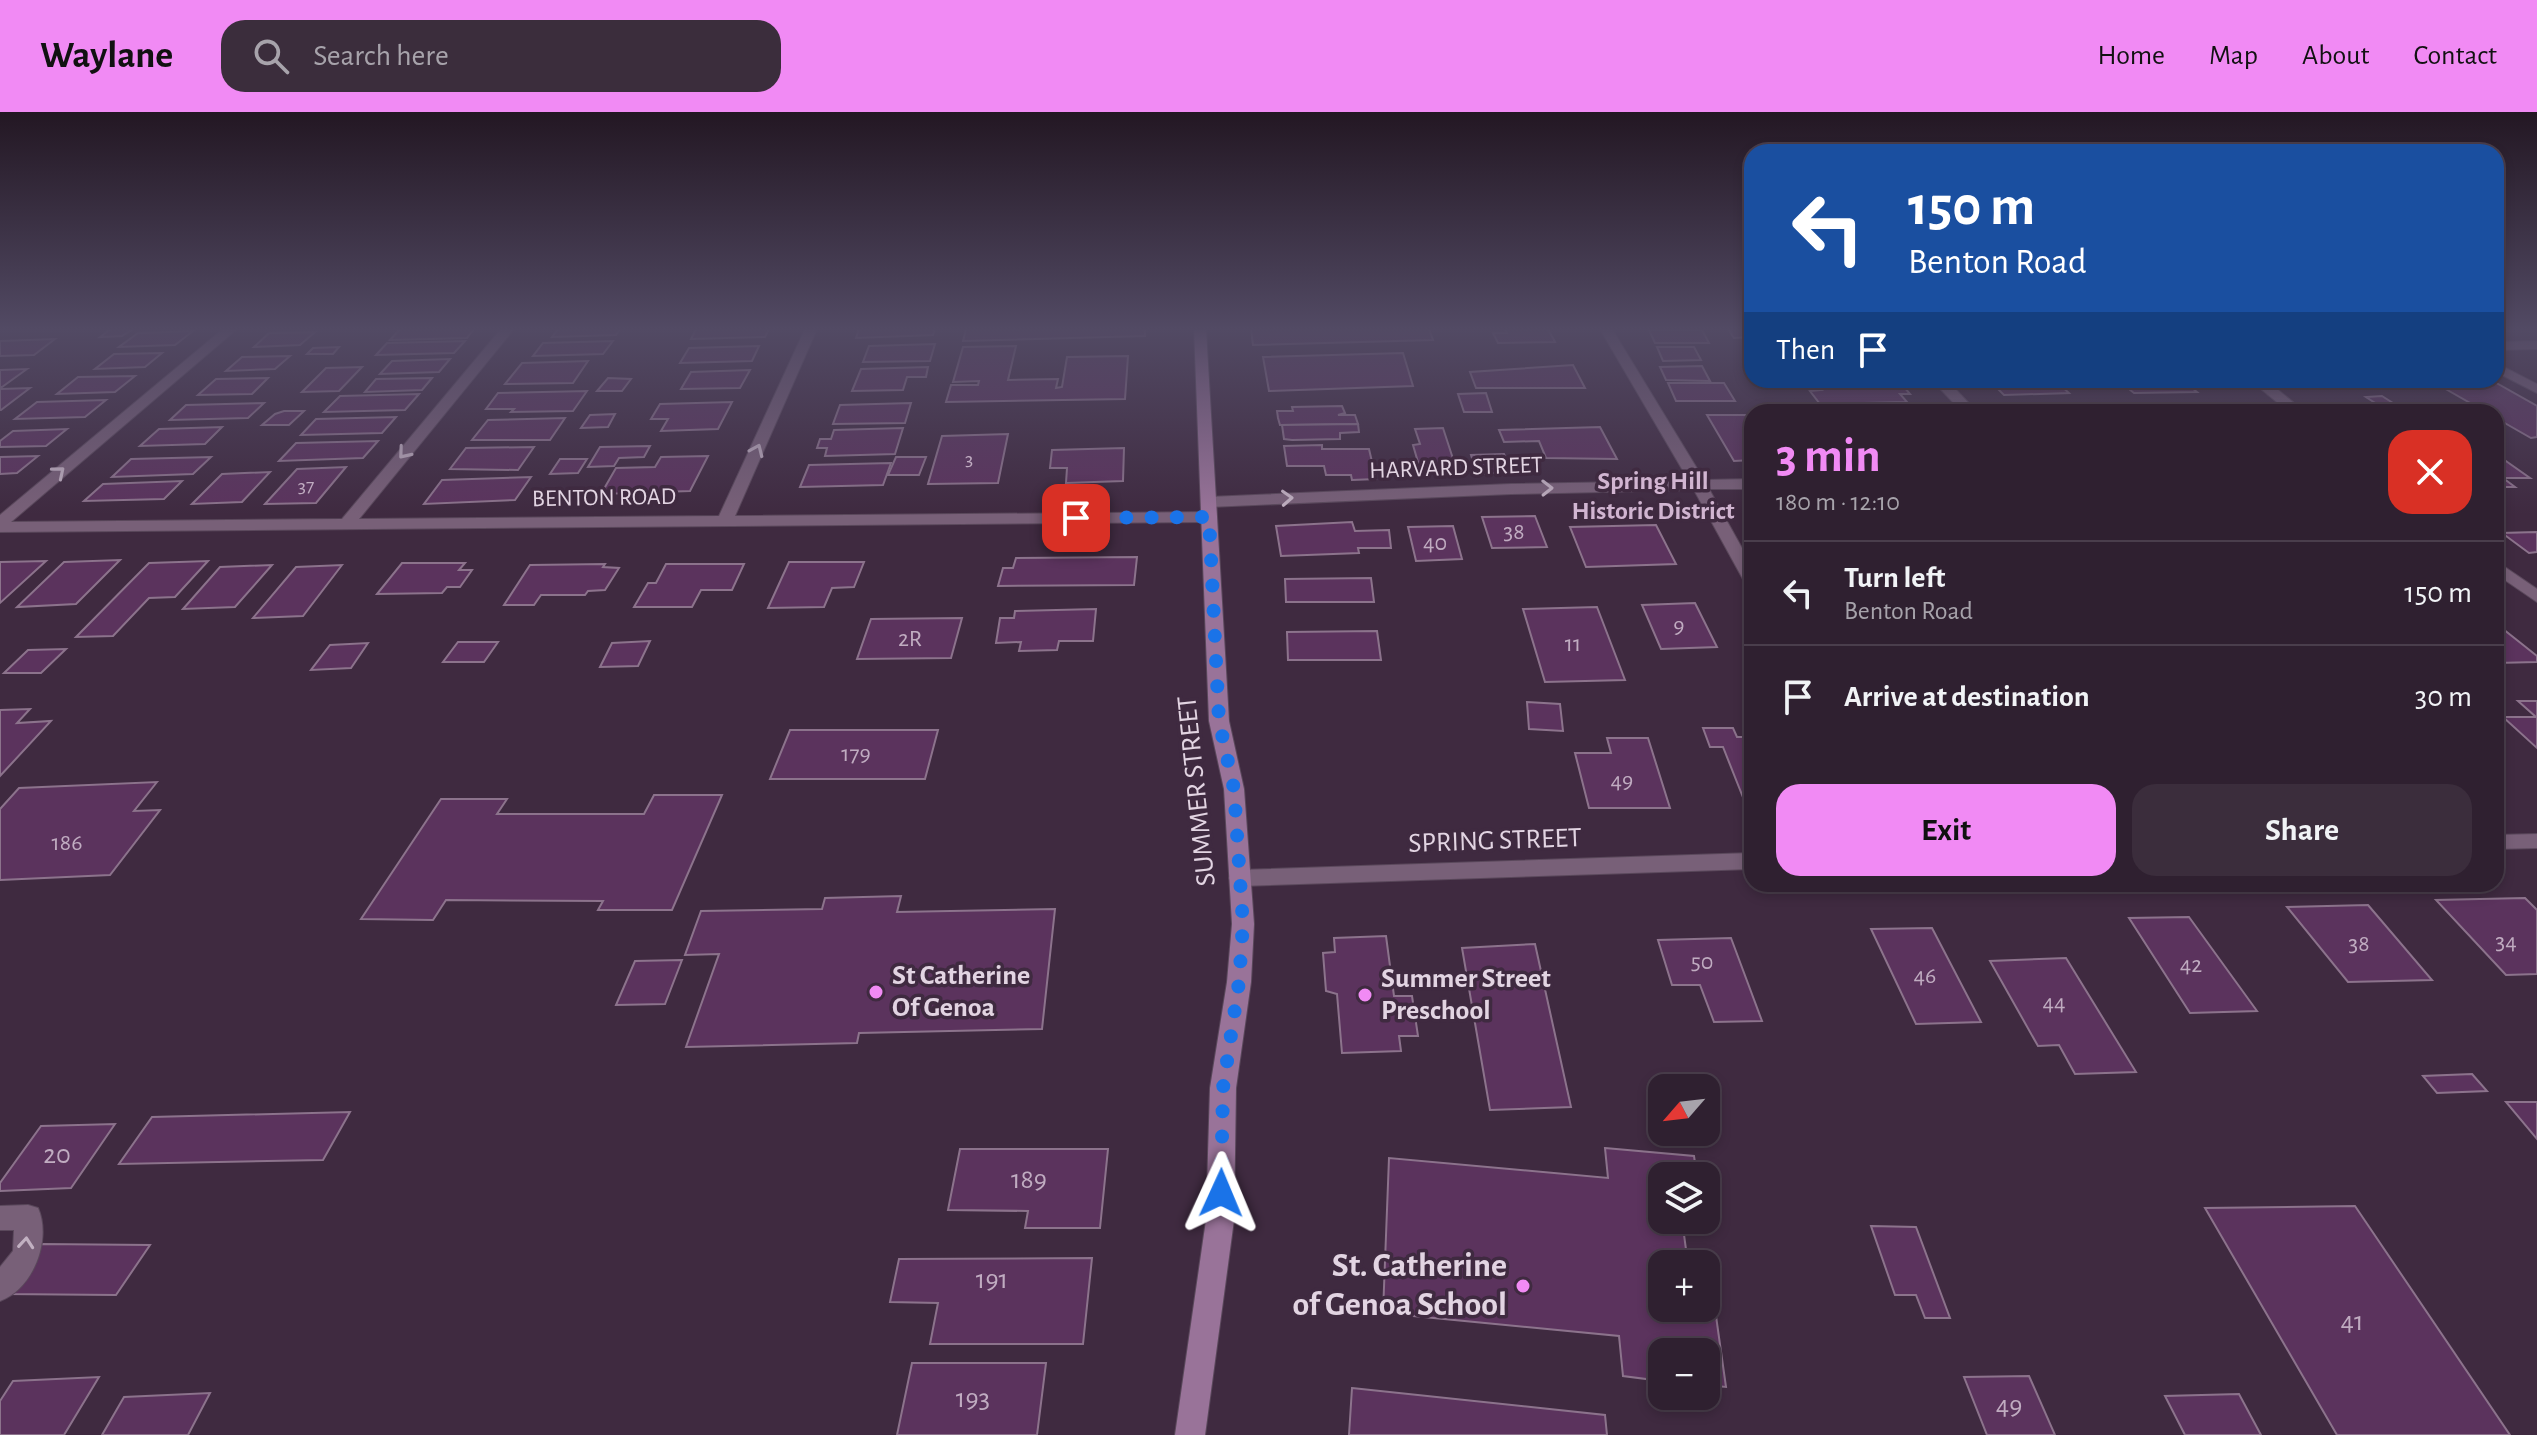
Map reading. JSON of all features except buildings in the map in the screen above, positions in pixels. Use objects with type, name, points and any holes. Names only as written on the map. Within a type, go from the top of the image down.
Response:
[{"type":"main road","name":"SUMMER STREET","points":[[1190,1435],[1220,1220],[1223,1088],[1242,940],[1234,789],[1219,721],[1203,391]]},
{"type":"street","points":[[0,525],[158,391]]},
{"type":"street","points":[[346,525],[457,391]]},
{"type":"street","points":[[725,521],[783,391]]},
{"type":"street","points":[[1643,391],[1744,566]]},
{"type":"street","points":[[2271,391],[2288,404]]},
{"type":"street","name":"HARVARD STREET","points":[[1209,509],[1511,489],[1744,484]]},
{"type":"street","name":"BENTON ROAD","points":[[0,525],[725,521],[1209,509]]},
{"type":"street","points":[[2504,572],[2537,597]]},
{"type":"street","points":[[2504,842],[2537,841]]},
{"type":"street","name":"SPRING STREET","points":[[1240,878],[1744,861]]},
{"type":"street","points":[[0,1218],[28,1217],[27,1255],[0,1288]]},
{"type":"place","name":"St Catherine Of Genoa","points":[[876,992]]},
{"type":"place","name":"Summer Street Preschool","points":[[1365,995]]},
{"type":"place","name":"St. Catherine of Genoa School","points":[[1523,1286]]},
{"type":"district","name":"Spring Hill Historic District","points":[[1653,496]]},
{"type":"route","points":[[1076,518],[1209,517],[1219,721],[1234,789],[1243,924],[1239,982],[1223,1088],[1221,1193]]}]
